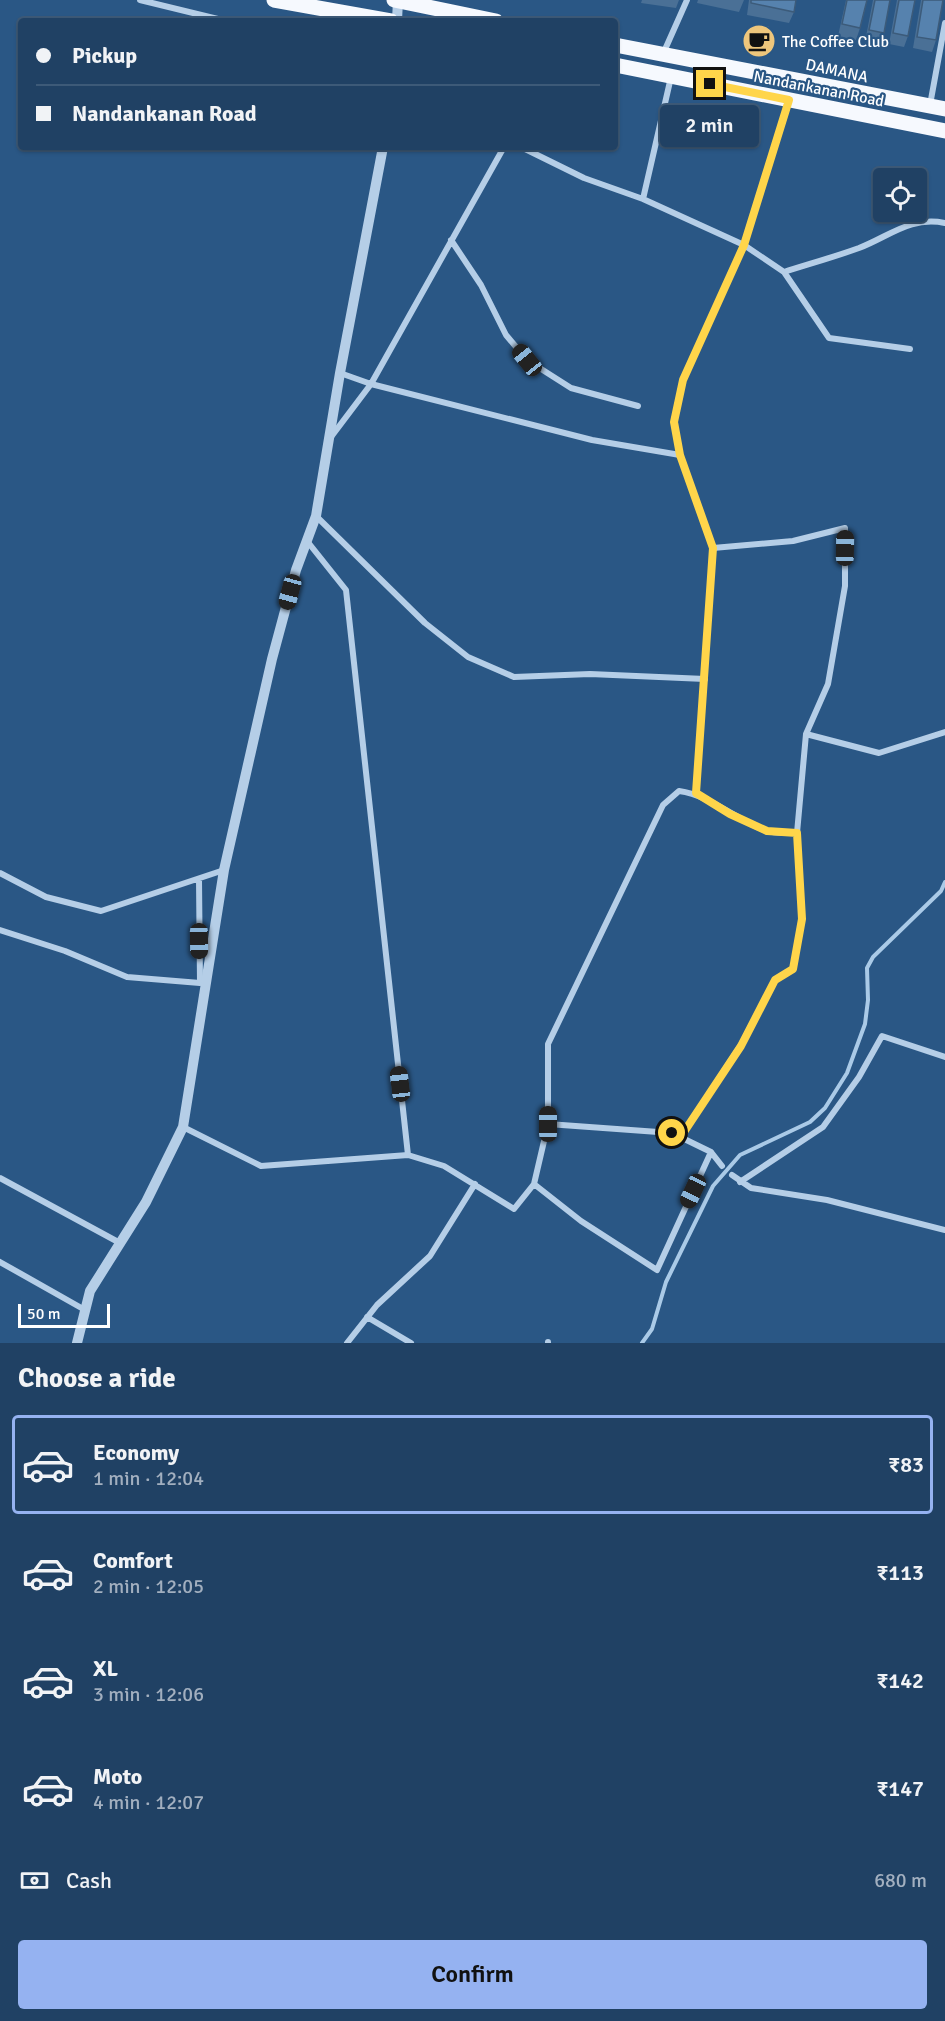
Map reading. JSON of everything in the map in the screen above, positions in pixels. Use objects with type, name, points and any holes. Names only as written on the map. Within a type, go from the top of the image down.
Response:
[{"type":"main road","points":[[274,0],[374,18]]},
{"type":"main road","points":[[398,0],[482,18]]},
{"type":"main road","name":"DAMANA","points":[[618,46],[937,107]]},
{"type":"main road","name":"Nandankanan Road","points":[[618,66],[945,131]]},
{"type":"street","points":[[140,0],[214,18]]},
{"type":"street","points":[[397,18],[398,0]]},
{"type":"street","points":[[662,54],[687,0]]},
{"type":"street","points":[[937,107],[945,23]]},
{"type":"street","points":[[643,198],[671,77]]},
{"type":"street","points":[[696,793],[713,548],[680,455],[674,422],[683,380],[744,245],[789,100]]},
{"type":"street","points":[[77,1343],[90,1291],[146,1202],[183,1127],[224,870],[272,659],[296,570],[316,516],[340,373],[382,150]]},
{"type":"street","points":[[331,437],[371,384],[502,150]]},
{"type":"street","points":[[526,150],[584,178],[643,198],[744,245],[784,272],[830,338],[910,350]]},
{"type":"street","points":[[784,272],[861,247],[911,223],[929,220],[945,223]]},
{"type":"street","points":[[451,240],[481,285],[506,335],[527,360],[572,388],[638,406]]},
{"type":"street","points":[[340,373],[371,384],[592,440],[680,455]]},
{"type":"street","points":[[316,516],[425,623],[468,657],[514,677],[590,674],[705,679]]},
{"type":"street","points":[[680,1138],[741,1046],[775,980],[793,969],[802,919],[797,833],[806,734],[828,684],[845,586],[845,528],[793,541],[713,548]]},
{"type":"street","points":[[307,541],[346,590],[408,1155]]},
{"type":"street","points":[[806,734],[879,753],[945,732]]},
{"type":"street","points":[[183,1127],[261,1166],[408,1155],[444,1166],[514,1209],[534,1184],[548,1124],[548,1044],[663,805],[680,791],[696,793],[730,814],[767,831],[797,833]]},
{"type":"street","points":[[0,873],[46,897],[101,912],[224,870]]},
{"type":"street","points":[[0,930],[65,951],[127,977],[200,983],[199,879]]},
{"type":"street","points":[[741,1182],[824,1127],[859,1077],[882,1036],[945,1057]]},
{"type":"street","points":[[548,1124],[672,1133],[711,1152],[722,1166]]},
{"type":"street","points":[[534,1184],[581,1221],[657,1270],[711,1152]]},
{"type":"street","points":[[732,1175],[751,1188],[827,1200],[945,1230]]},
{"type":"street","points":[[0,1178],[120,1244]]},
{"type":"street","points":[[347,1343],[390,1292],[430,1256],[475,1184]]},
{"type":"street","points":[[0,1262],[85,1310]]},
{"type":"street","points":[[367,1317],[411,1343]]},
{"type":"building","points":[[751,0],[796,0],[794,12],[751,3]]},
{"type":"building","points":[[847,0],[867,0],[860,28],[842,24]]},
{"type":"building","points":[[875,0],[890,0],[884,33],[869,30]]},
{"type":"building","points":[[899,0],[915,0],[908,36],[893,33]]},
{"type":"building","points":[[923,0],[943,0],[936,40],[917,37]]},
{"type":"waterway","points":[[642,1343],[652,1329],[666,1282],[713,1186],[740,1155],[810,1122],[825,1108],[847,1073],[865,1024],[868,1000],[867,968],[873,957],[941,891],[945,882]]},
{"type":"place","name":"The Coffee Club","points":[[759,41]]},
{"type":"route","points":[[672,1133],[680,1138],[741,1046],[775,980],[793,969],[802,919],[797,833],[767,831],[730,814],[696,793],[713,548],[680,455],[674,422],[683,380],[744,245],[789,100],[710,84]]}]
